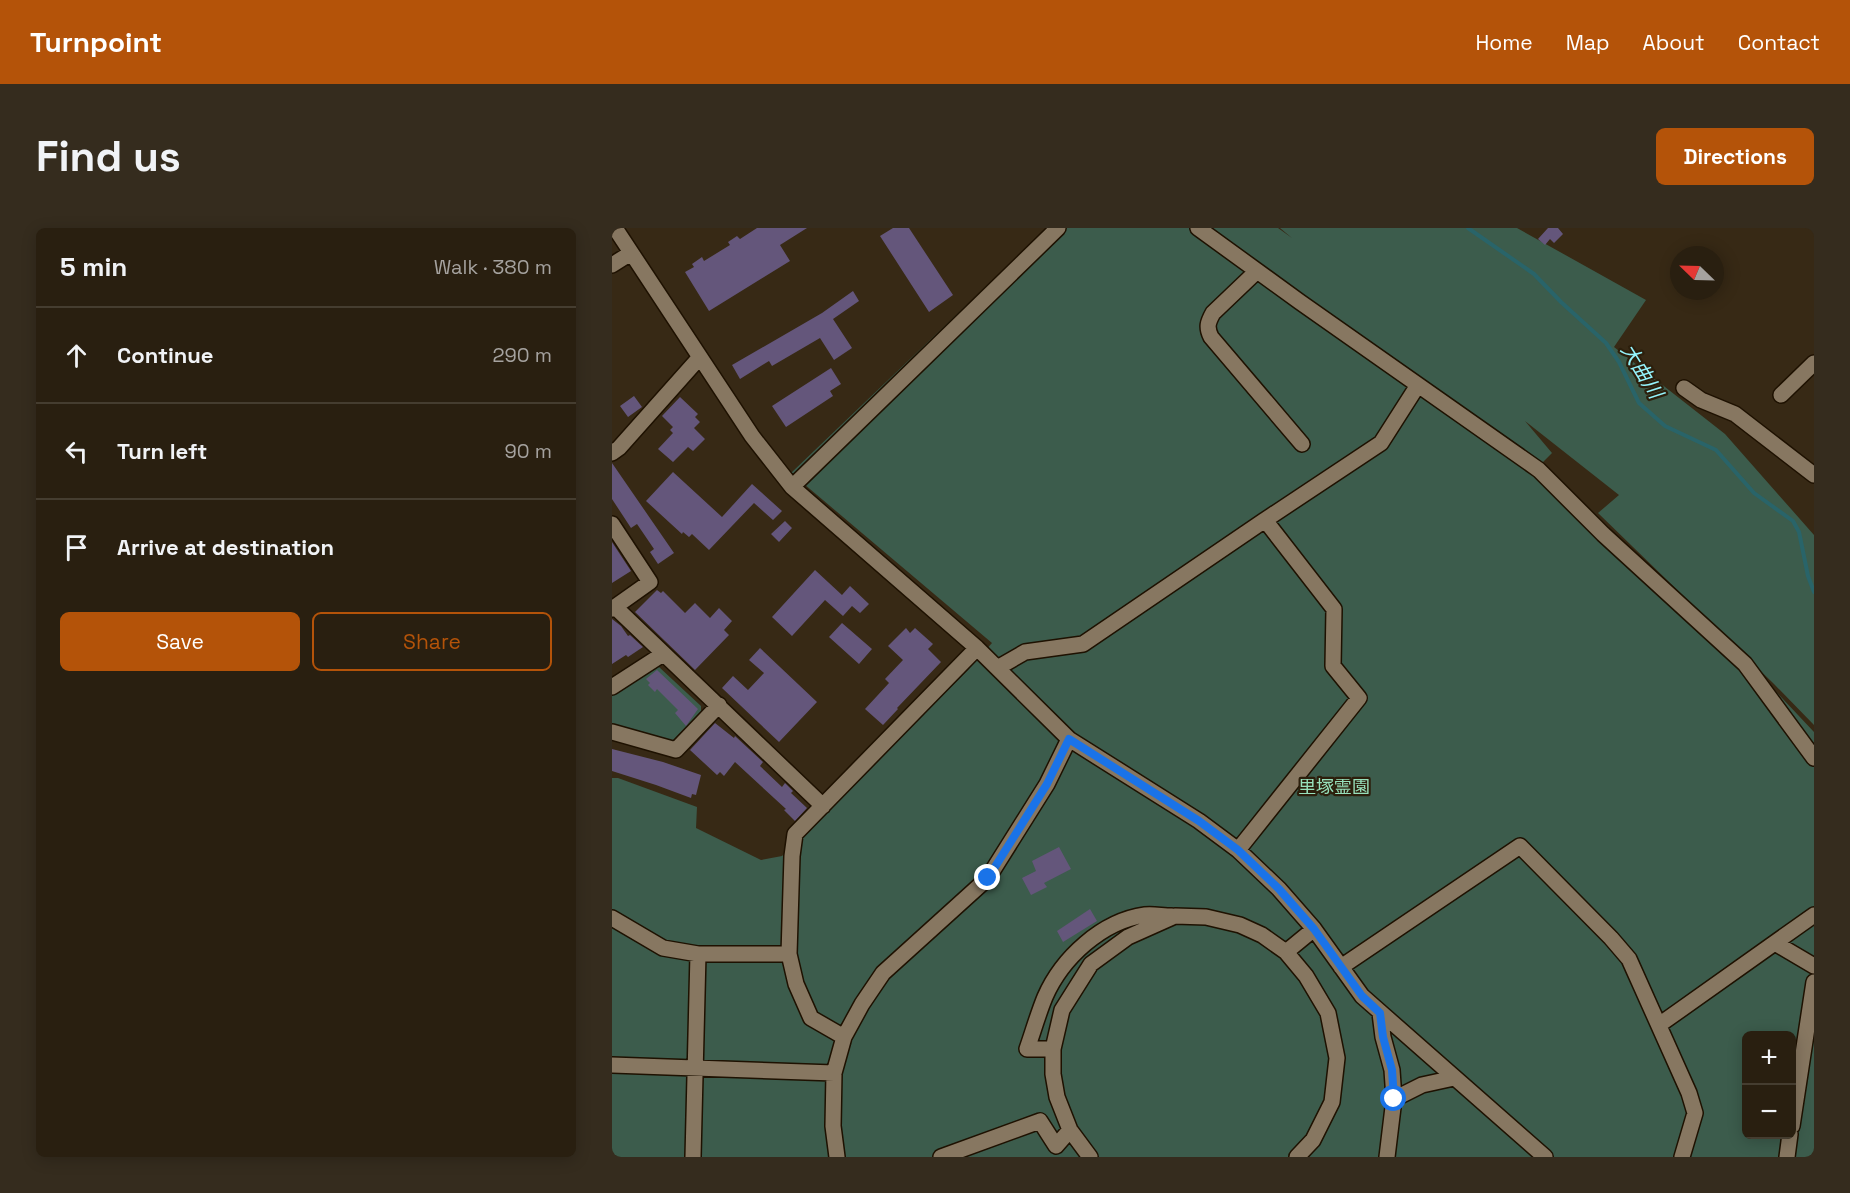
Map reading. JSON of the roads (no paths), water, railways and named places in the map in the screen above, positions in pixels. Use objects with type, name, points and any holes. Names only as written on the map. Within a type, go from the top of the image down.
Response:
[{"type":"street","points":[[615,228],[752,436],[792,487],[999,667],[1069,739],[1199,821],[1238,850],[1279,889],[1314,929],[1362,996],[1545,1157]]},
{"type":"street","points":[[792,487],[1058,228]]},
{"type":"street","points":[[1198,228],[1539,470],[1603,534],[1745,664],[1814,758]]},
{"type":"street","points":[[612,265],[631,253]]},
{"type":"street","points":[[1257,271],[1213,313],[1208,321],[1207,329],[1211,337],[1302,444]]},
{"type":"street","points":[[612,453],[700,357]]},
{"type":"street","points":[[1781,395],[1814,363]]},
{"type":"street","points":[[999,667],[1025,652],[1083,644],[1381,443],[1418,385]]},
{"type":"street","points":[[1684,387],[1701,400],[1735,414],[1814,476]]},
{"type":"street","points":[[1238,850],[1359,698],[1333,666],[1334,609],[1265,520]]},
{"type":"street","points":[[613,526],[650,582],[614,608],[823,806]]},
{"type":"street","points":[[844,1037],[811,1018],[796,984],[789,954],[792,856],[795,834],[977,648]]},
{"type":"street","points":[[612,687],[663,654]]},
{"type":"street","points":[[612,732],[676,750],[719,705]]},
{"type":"street","points":[[837,1157],[833,1126],[834,1073],[844,1037],[861,1004],[884,972],[988,878],[1047,784],[1069,739]]},
{"type":"street","points":[[1341,966],[1520,846],[1629,959],[1689,1092],[1695,1113],[1682,1157]]},
{"type":"street","points":[[1053,1049],[1027,1049],[1046,996],[1061,969],[1079,950],[1098,935],[1118,923],[1145,915],[1206,917],[1240,925],[1262,935],[1286,952],[1306,976],[1328,1013],[1337,1058],[1332,1102],[1313,1140],[1297,1157]]},
{"type":"street","points":[[1659,1024],[1814,915]]},
{"type":"street","points":[[1090,1157],[1070,1130],[1057,1097],[1053,1074],[1053,1049],[1062,1010],[1091,964],[1128,937],[1175,916]]},
{"type":"street","points":[[612,918],[663,948],[698,954],[789,954]]},
{"type":"street","points":[[1286,952],[1314,929]]},
{"type":"street","points":[[1775,943],[1814,966]]},
{"type":"street","points":[[1079,950],[1091,964]]},
{"type":"street","points":[[693,1157],[698,954]]},
{"type":"street","points":[[1796,1095],[1814,982]]},
{"type":"street","points":[[1380,1013],[1383,1037],[1392,1070],[1394,1099],[1387,1157]]},
{"type":"street","points":[[612,1065],[834,1073]]},
{"type":"street","points":[[1394,1099],[1422,1086],[1454,1078]]},
{"type":"street","points":[[940,1157],[1040,1121],[1060,1151]]},
{"type":"street","points":[[1060,1151],[1070,1130]]},
{"type":"street","points":[[1787,1157],[1789,1139]]},
{"type":"waterway","name":"大曲川","points":[[1468,228],[1534,274],[1606,343],[1619,362],[1639,403],[1665,426],[1716,450],[1754,493],[1793,521],[1799,532],[1808,576],[1814,592]]},
{"type":"park label","name":"里塚霊園","points":[[1334,786]]}]
